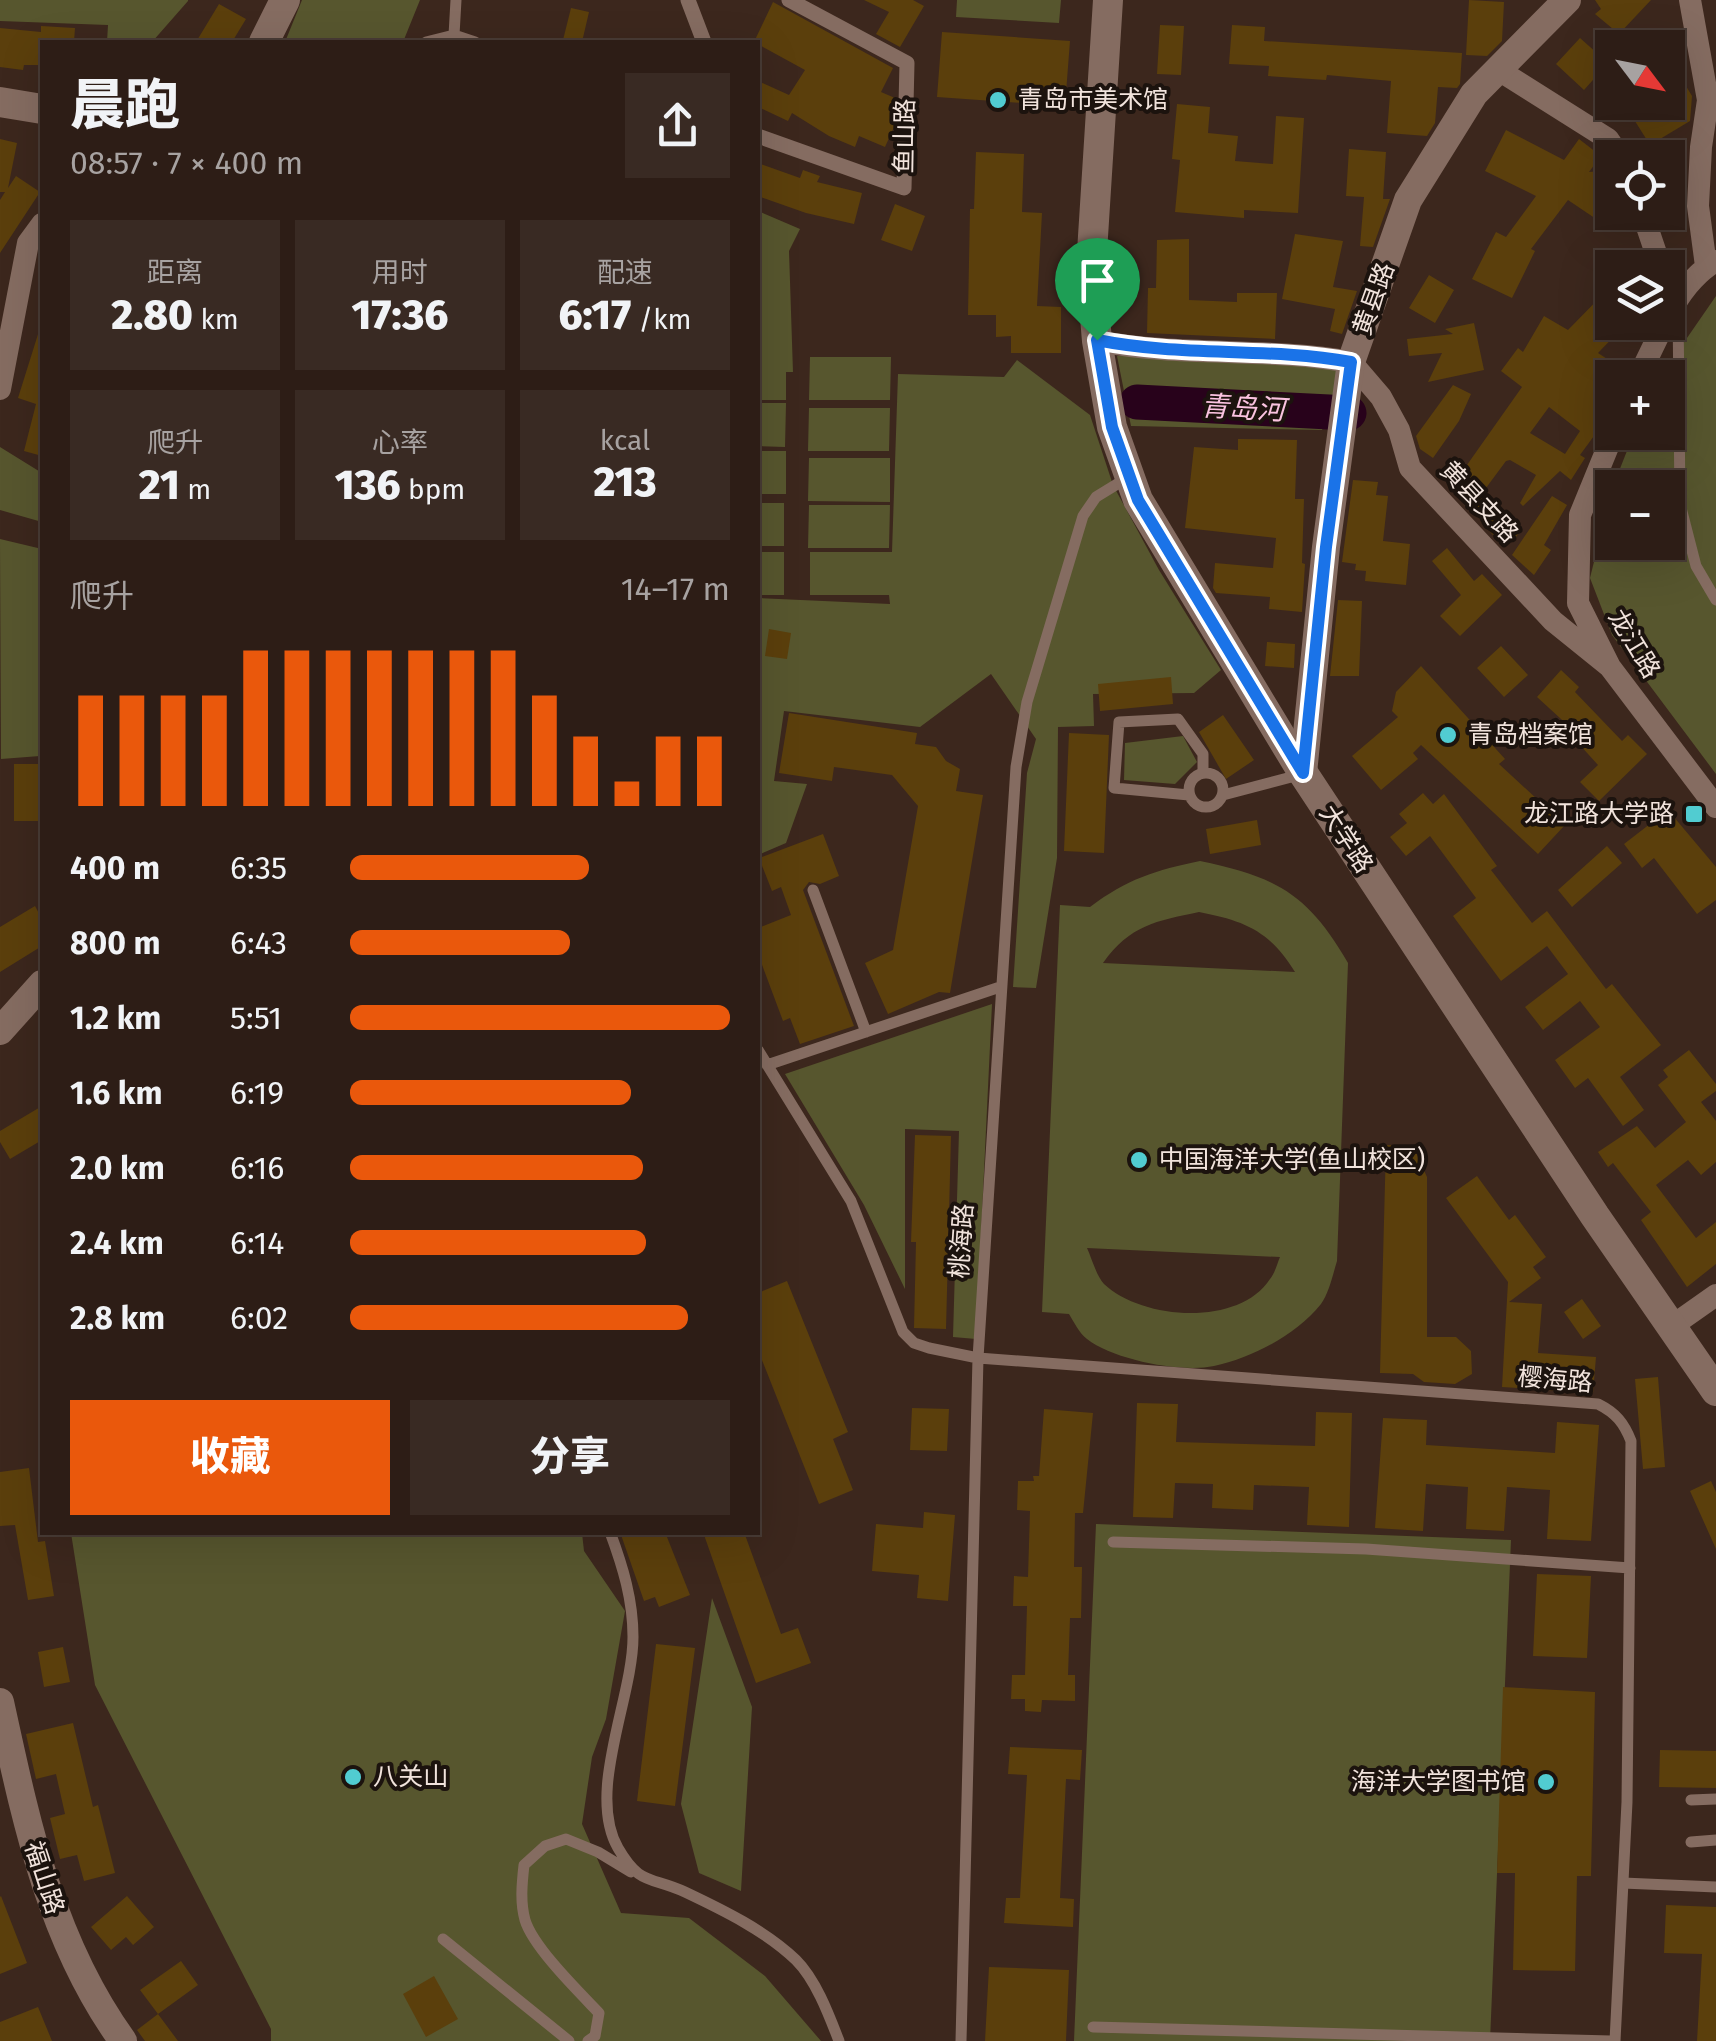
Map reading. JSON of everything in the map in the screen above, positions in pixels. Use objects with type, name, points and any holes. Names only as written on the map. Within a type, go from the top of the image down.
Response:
[{"type":"main road","points":[[265,40],[285,0]]},
{"type":"main road","name":"大学路","points":[[1108,0],[1091,268],[1097,340],[1112,427],[1138,500],[1303,773],[1595,1216],[1716,1391]]},
{"type":"main road","points":[[0,102],[40,109]]},
{"type":"street","points":[[688,0],[703,40]]},
{"type":"street","name":"鱼山路","points":[[760,137],[904,188],[907,63],[789,0]]},
{"type":"street","name":"黄县路","points":[[1303,773],[1326,547],[1351,362],[1408,200],[1474,94],[1567,0]]},
{"type":"street","points":[[1685,289],[1711,264],[1698,206],[1708,100],[1692,8],[1716,6]]},
{"type":"street","points":[[1498,69],[1609,140]]},
{"type":"street","points":[[0,389],[28,243],[40,227]]},
{"type":"street","points":[[1097,340],[1133,348],[1308,354],[1351,362]]},
{"type":"street","name":"黄县支路","points":[[1351,362],[1380,397],[1398,430],[1410,468],[1553,620],[1610,667]]},
{"type":"street","name":"龙江路","points":[[1607,450],[1580,515],[1578,603],[1610,667],[1716,807]]},
{"type":"street","points":[[1,1027],[40,986]]},
{"type":"street","points":[[1672,1326],[1716,1295]]},
{"type":"street","name":"福山路","points":[[0,1702],[33,1851],[73,1960],[123,2041]]},
{"type":"lane","points":[[454,35],[456,0]]},
{"type":"lane","points":[[434,40],[454,35],[469,40]]},
{"type":"lane","points":[[1671,340],[1680,504],[1696,566],[1716,600]]},
{"type":"lane","name":"桃海路","points":[[961,2041],[978,1358],[1016,767],[1026,702],[1082,516],[1096,497],[1128,477]]},
{"type":"lane","points":[[1189,795],[1114,788],[1120,722],[1178,720],[1203,754],[1203,772],[1190,784],[1189,795],[1196,804],[1206,807],[1216,804],[1222,795],[1303,773]]},
{"type":"lane","points":[[1203,772],[1219,778],[1222,795]]},
{"type":"lane","points":[[813,890],[866,1032]]},
{"type":"lane","points":[[767,1065],[1000,987]]},
{"type":"lane","name":"樱海路","points":[[760,1053],[851,1202],[903,1332],[914,1343],[978,1358],[1598,1404],[1613,1412],[1631,1441],[1623,1883],[1613,2041]]},
{"type":"lane","points":[[611,1535],[630,1595],[633,1640],[608,1790],[610,1824],[616,1845],[637,1876]]},
{"type":"lane","points":[[1113,1542],[1366,1550],[1630,1568]]},
{"type":"lane","points":[[1691,1800],[1716,1800]]},
{"type":"lane","points":[[588,2041],[595,2036],[599,2014],[561,1972],[526,1924],[521,1890],[524,1864],[545,1846],[566,1839],[598,1852],[637,1876],[681,1890],[741,1920],[798,1961],[828,2012],[839,2041]]},
{"type":"lane","points":[[1691,1842],[1716,1840]]},
{"type":"lane","points":[[1623,1883],[1716,1887]]},
{"type":"lane","points":[[443,1939],[569,2041]]},
{"type":"lane","points":[[1092,2027],[1613,2041]]},
{"type":"shaded area","points":[[0,0],[188,0],[154,40],[107,40],[108,25],[0,21]]},
{"type":"shaded area","points":[[302,0],[420,0],[404,40],[286,40]]},
{"type":"shaded area","points":[[957,0],[1061,0],[1059,23],[956,17]]},
{"type":"shaded area","points":[[760,212],[800,229],[789,251],[793,372],[786,372],[786,400],[760,400]]},
{"type":"shaded area","points":[[1716,296],[1716,774],[1612,635],[1590,578],[1595,558],[1685,560],[1685,470],[1619,470],[1627,450],[1685,450],[1685,360],[1672,360]]},
{"type":"shaded area","points":[[1117,356],[1345,366],[1322,430],[1131,426]]},
{"type":"shaded area","points":[[810,357],[891,357],[890,400],[809,400]]},
{"type":"shaded area","points":[[1017,360],[1090,415],[1113,485],[1159,570],[1221,670],[1194,693],[1093,694],[1094,726],[1058,727],[1057,858],[1036,988],[1013,987],[1027,773],[1036,739],[991,674],[920,727],[784,711],[774,781],[807,784],[786,843],[760,854],[760,598],[890,604],[889,595],[810,595],[810,552],[892,552],[898,374],[1004,377]]},
{"type":"shaded area","points":[[760,403],[786,403],[785,447],[760,446]]},
{"type":"shaded area","points":[[809,408],[890,408],[889,451],[808,451]]},
{"type":"shaded area","points":[[0,447],[40,472],[40,521],[0,510]]},
{"type":"shaded area","points":[[760,451],[786,451],[786,494],[760,494]]},
{"type":"shaded area","points":[[809,458],[890,458],[890,502],[808,501]]},
{"type":"shaded area","points":[[760,503],[784,503],[784,546],[760,546]]},
{"type":"shaded area","points":[[809,505],[890,505],[889,548],[808,548]]},
{"type":"shaded area","points":[[0,539],[40,549],[40,756],[1,759]]},
{"type":"shaded area","points":[[760,552],[784,552],[784,595],[760,595]]},
{"type":"shaded area","points":[[1183,736],[1197,762],[1175,784],[1124,780],[1125,743]]},
{"type":"shaded area","points":[[1200,861],[1250,874],[1288,892],[1319,920],[1348,963],[1337,1261],[1329,1289],[1311,1315],[1272,1344],[1214,1366],[1184,1368],[1114,1353],[1084,1337],[1069,1314],[1042,1312],[1060,905],[1090,907],[1129,883]],"holes":[[[1199,912],[1255,930],[1276,947],[1295,972],[1103,963],[1123,940],[1145,927]],[[1087,1248],[1280,1257],[1272,1277],[1256,1294],[1236,1305],[1190,1313],[1165,1311],[1121,1296],[1101,1280]]]},
{"type":"shaded area","points":[[992,1004],[976,1339],[953,1337],[959,1131],[905,1129],[905,1289],[864,1205],[785,1074]]},
{"type":"shaded area","points":[[1096,1524],[1511,1540],[1490,2041],[1074,2041]]},
{"type":"shaded area","points":[[71,1535],[582,1535],[584,1551],[625,1611],[606,1719],[592,1757],[582,1824],[621,1913],[689,1918],[765,1976],[821,2041],[271,2041],[271,2029],[95,1685]]},
{"type":"shaded area","points":[[712,1598],[752,1707],[741,1891],[699,1873],[681,1804]]},
{"type":"building","points":[[864,0],[913,0],[924,6],[900,47],[876,34],[889,12]]},
{"type":"building","points":[[1469,0],[1504,2],[1502,41],[1487,56],[1466,55]]},
{"type":"building","points":[[1595,0],[1651,0],[1623,30],[1614,30],[1595,14],[1601,9]]},
{"type":"building","points":[[773,2],[893,68],[881,92],[895,98],[894,127],[885,147],[859,136],[855,147],[792,113],[788,121],[760,108],[760,82],[789,95],[805,70],[755,40]]},
{"type":"building","points":[[219,4],[246,19],[233,40],[197,40]]},
{"type":"building","points":[[571,8],[589,12],[582,40],[563,40]]},
{"type":"building","points":[[1160,25],[1184,26],[1181,75],[1157,74]]},
{"type":"building","points":[[1232,25],[1265,27],[1264,41],[1462,53],[1460,84],[1457,88],[1438,87],[1435,123],[1427,136],[1387,133],[1391,81],[1327,75],[1326,80],[1268,76],[1269,66],[1229,64]]},
{"type":"building","points":[[41,26],[75,28],[74,40],[40,40],[40,65],[24,65],[23,70],[0,67],[0,28],[41,32]]},
{"type":"building","points":[[942,32],[1070,41],[1065,106],[937,97]]},
{"type":"building","points":[[1580,38],[1595,51],[1595,78],[1584,90],[1556,64]]},
{"type":"building","points":[[1685,84],[1692,96],[1690,121],[1658,140],[1647,140],[1634,120],[1685,120]]},
{"type":"building","points":[[1177,104],[1210,107],[1208,133],[1238,136],[1235,161],[1273,164],[1276,116],[1304,118],[1298,213],[1244,210],[1244,218],[1175,212],[1180,160],[1172,159]]},
{"type":"building","points":[[1506,130],[1564,160],[1579,139],[1595,151],[1595,164],[1589,172],[1595,171],[1595,218],[1568,200],[1531,249],[1535,251],[1512,298],[1472,279],[1496,232],[1506,237],[1536,196],[1485,171]]},
{"type":"building","points":[[0,139],[17,143],[8,188],[16,176],[40,192],[0,253],[0,200],[5,192],[0,192]]},
{"type":"building","points":[[1349,149],[1386,152],[1383,199],[1390,199],[1373,247],[1360,246],[1364,197],[1346,196]]},
{"type":"building","points":[[976,152],[1024,154],[1022,212],[1042,213],[1037,306],[1061,307],[1061,353],[1011,353],[1011,336],[996,337],[996,315],[968,315],[970,209],[974,209]]},
{"type":"building","points":[[760,164],[800,178],[803,170],[820,176],[817,182],[862,193],[854,224],[760,197]]},
{"type":"building","points":[[895,204],[925,216],[912,251],[881,240]]},
{"type":"building","points":[[1295,234],[1343,241],[1333,287],[1357,291],[1342,334],[1330,331],[1335,309],[1282,299]]},
{"type":"building","points":[[1189,239],[1189,300],[1237,302],[1237,293],[1277,293],[1275,339],[1147,333],[1148,288],[1156,288],[1157,240]]},
{"type":"building","points":[[1429,275],[1454,290],[1435,323],[1409,308]]},
{"type":"building","points":[[1595,302],[1595,340],[1611,340],[1598,353],[1609,360],[1595,360],[1595,434],[1580,455],[1585,458],[1571,480],[1560,471],[1523,506],[1520,503],[1536,475],[1506,461],[1483,492],[1520,532],[1515,538],[1500,528],[1493,535],[1481,522],[1486,517],[1450,489],[1522,387],[1501,371],[1518,348],[1523,352],[1544,316],[1568,330]],"holes":[[[1549,407],[1580,431],[1565,454],[1530,433]]]},
{"type":"building","points":[[1474,323],[1484,370],[1428,382],[1442,353],[1409,356],[1407,339],[1453,334],[1445,329]]},
{"type":"building","points":[[40,331],[40,455],[24,451],[36,404],[18,398]]},
{"type":"building","points":[[1453,385],[1471,394],[1459,421],[1433,458],[1420,449],[1416,436]]},
{"type":"building","points":[[1238,439],[1297,440],[1295,499],[1304,499],[1302,612],[1269,609],[1270,597],[1216,593],[1213,588],[1215,563],[1273,568],[1276,538],[1185,528],[1194,447],[1238,450]]},
{"type":"building","points":[[1353,480],[1378,482],[1376,495],[1388,496],[1383,541],[1410,544],[1406,585],[1365,581],[1366,571],[1355,570],[1356,564],[1342,562]]},
{"type":"building","points":[[1552,496],[1567,505],[1544,545],[1551,550],[1534,575],[1512,555]]},
{"type":"building","points":[[1447,548],[1474,581],[1482,574],[1502,595],[1460,636],[1440,616],[1461,595],[1432,561]]},
{"type":"building","points":[[1338,600],[1362,601],[1359,676],[1330,676]]},
{"type":"building","points":[[769,629],[791,633],[787,659],[765,656]]},
{"type":"building","points":[[1267,642],[1295,644],[1294,668],[1265,666]]},
{"type":"building","points":[[1501,646],[1528,675],[1504,697],[1477,668]]},
{"type":"building","points":[[1421,666],[1505,759],[1499,764],[1565,825],[1538,854],[1421,745],[1413,753],[1418,759],[1381,790],[1352,756],[1398,717],[1392,711],[1396,692]]},
{"type":"building","points":[[1561,670],[1579,687],[1575,692],[1622,741],[1628,735],[1647,754],[1599,801],[1580,782],[1598,765],[1569,733],[1573,730],[1537,697]]},
{"type":"building","points":[[1171,677],[1173,704],[1100,711],[1098,684]]},
{"type":"building","points":[[789,713],[917,733],[915,744],[936,747],[946,761],[960,769],[956,791],[983,795],[950,993],[939,992],[888,1014],[865,963],[893,950],[918,806],[892,775],[834,767],[832,781],[779,773]]},
{"type":"building","points":[[1223,715],[1254,760],[1226,779],[1199,732]]},
{"type":"building","points":[[1069,733],[1109,735],[1104,853],[1064,851]]},
{"type":"building","points":[[14,764],[39,764],[40,821],[14,821]]},
{"type":"building","points":[[1423,793],[1433,804],[1444,794],[1497,866],[1491,870],[1532,923],[1547,911],[1606,989],[1612,984],[1661,1045],[1620,1077],[1644,1110],[1623,1126],[1588,1078],[1575,1088],[1555,1060],[1600,1027],[1580,1001],[1543,1030],[1525,1007],[1568,974],[1547,946],[1501,981],[1453,916],[1476,898],[1430,836],[1406,856],[1390,837],[1407,823],[1399,814]]},
{"type":"building","points":[[1668,810],[1716,867],[1716,900],[1697,914],[1654,858],[1642,868],[1624,844]]},
{"type":"building","points":[[1257,820],[1261,845],[1210,854],[1206,829]]},
{"type":"building","points":[[823,834],[839,876],[820,884],[809,882],[803,890],[854,1026],[800,1044],[790,1018],[783,1021],[760,959],[760,927],[791,915],[781,887],[772,891],[760,858]]},
{"type":"building","points":[[1607,846],[1622,863],[1572,907],[1558,890]]},
{"type":"building","points":[[35,906],[40,915],[40,947],[0,972],[0,927]]},
{"type":"building","points":[[1689,1050],[1716,1084],[1716,1091],[1701,1102],[1716,1121],[1716,1162],[1701,1175],[1688,1160],[1656,1185],[1696,1238],[1716,1222],[1716,1264],[1687,1287],[1641,1220],[1651,1212],[1613,1163],[1608,1167],[1598,1152],[1637,1126],[1655,1148],[1686,1122],[1658,1085],[1668,1077],[1663,1070]]},
{"type":"building","points":[[40,1107],[40,1141],[10,1159],[0,1142],[0,1131]]},
{"type":"building","points":[[915,1135],[951,1136],[946,1329],[914,1328],[916,1242],[911,1242]]},
{"type":"building","points":[[1386,1145],[1413,1146],[1427,1177],[1427,1337],[1456,1337],[1471,1351],[1472,1374],[1455,1384],[1424,1382],[1413,1374],[1380,1373]]},
{"type":"building","points":[[1477,1176],[1509,1220],[1515,1215],[1546,1257],[1533,1267],[1541,1278],[1509,1302],[1542,1304],[1538,1353],[1596,1357],[1593,1393],[1502,1387],[1508,1282],[1446,1198]]},
{"type":"building","points":[[787,1281],[848,1432],[833,1439],[853,1490],[819,1504],[760,1355],[760,1292]]},
{"type":"building","points":[[1582,1299],[1601,1326],[1583,1339],[1564,1312]]},
{"type":"building","points":[[1658,1377],[1665,1467],[1643,1469],[1635,1379]]},
{"type":"building","points":[[1137,1403],[1178,1404],[1176,1442],[1315,1446],[1316,1412],[1352,1413],[1349,1527],[1307,1525],[1309,1487],[1254,1485],[1253,1510],[1212,1508],[1213,1484],[1175,1483],[1173,1518],[1133,1517]]},
{"type":"building","points":[[912,1408],[949,1409],[947,1451],[910,1450]]},
{"type":"building","points":[[1044,1409],[1093,1413],[1083,1513],[1075,1513],[1074,1567],[1082,1567],[1081,1618],[1070,1618],[1068,1675],[1075,1675],[1075,1701],[1042,1700],[1041,1712],[1025,1711],[1025,1699],[1011,1699],[1012,1675],[1025,1675],[1027,1606],[1013,1606],[1014,1576],[1028,1577],[1030,1511],[1017,1510],[1018,1481],[1034,1481],[1033,1476],[1039,1476]]},
{"type":"building","points":[[1383,1418],[1427,1420],[1426,1445],[1555,1453],[1557,1422],[1599,1425],[1591,1541],[1547,1539],[1550,1490],[1507,1487],[1504,1531],[1466,1529],[1468,1487],[1426,1484],[1423,1531],[1375,1528]]},
{"type":"building","points":[[29,1468],[38,1542],[45,1541],[54,1596],[28,1600],[15,1525],[0,1526],[0,1472]]},
{"type":"building","points":[[1711,1481],[1716,1492],[1716,1549],[1690,1491]]},
{"type":"building","points":[[924,1512],[955,1515],[948,1601],[917,1598],[919,1575],[872,1571],[876,1524],[923,1528]]},
{"type":"building","points":[[621,1535],[666,1535],[690,1595],[659,1607],[655,1597],[644,1601]]},
{"type":"building","points":[[704,1535],[745,1535],[781,1634],[798,1628],[811,1663],[756,1683]]},
{"type":"building","points":[[1537,1574],[1591,1576],[1587,1658],[1533,1656]]},
{"type":"building","points":[[656,1644],[695,1648],[675,1806],[637,1801]]},
{"type":"building","points":[[63,1647],[70,1682],[44,1687],[38,1652]]},
{"type":"building","name":"海洋大学图书馆","points":[[1503,1687],[1595,1692],[1591,1876],[1577,1876],[1575,1971],[1513,1970],[1515,1873],[1497,1873]]},
{"type":"building","points":[[73,1723],[93,1807],[98,1805],[115,1873],[84,1881],[77,1855],[60,1859],[50,1818],[65,1814],[56,1774],[36,1779],[26,1734]]},
{"type":"building","points":[[1010,1747],[1082,1750],[1080,1780],[1066,1779],[1060,1898],[1074,1899],[1073,1927],[1004,1923],[1006,1898],[1020,1898],[1027,1775],[1008,1774]]},
{"type":"building","points":[[1660,1750],[1716,1751],[1716,1788],[1659,1787]]},
{"type":"building","points":[[127,1896],[154,1927],[133,1945],[126,1937],[111,1950],[91,1927]]},
{"type":"building","points":[[0,1897],[27,1963],[0,1974]]},
{"type":"building","points":[[1666,1905],[1716,1907],[1716,2041],[1697,2041],[1702,1954],[1664,1953]]},
{"type":"building","points":[[181,1961],[198,1985],[158,2014],[140,1990]]},
{"type":"building","points":[[989,1967],[1069,1970],[1066,2041],[985,2041]]},
{"type":"building","points":[[434,1976],[458,2019],[426,2037],[403,1994]]},
{"type":"building","points":[[38,2007],[52,2041],[0,2041],[0,2022]]},
{"type":"building","points":[[158,2014],[178,2041],[145,2041],[137,2030]]},
{"type":"waterway","name":"青岛河","points":[[1137,402],[1349,413]]},
{"type":"place","name":"青岛市美术馆","points":[[998,100]]},
{"type":"place","name":"青岛档案馆","points":[[1448,735]]},
{"type":"place","name":"龙江路大学路","points":[[1694,814]]},
{"type":"place","name":"中国海洋大学(鱼山校区)","points":[[1139,1160]]},
{"type":"place","name":"八关山","points":[[353,1777]]},
{"type":"place","name":"海洋大学图书馆","points":[[1546,1782]]},
{"type":"route","points":[[1097,340],[1133,348],[1308,354],[1351,362],[1326,547],[1303,773],[1138,500],[1112,427],[1097,340]]}]
